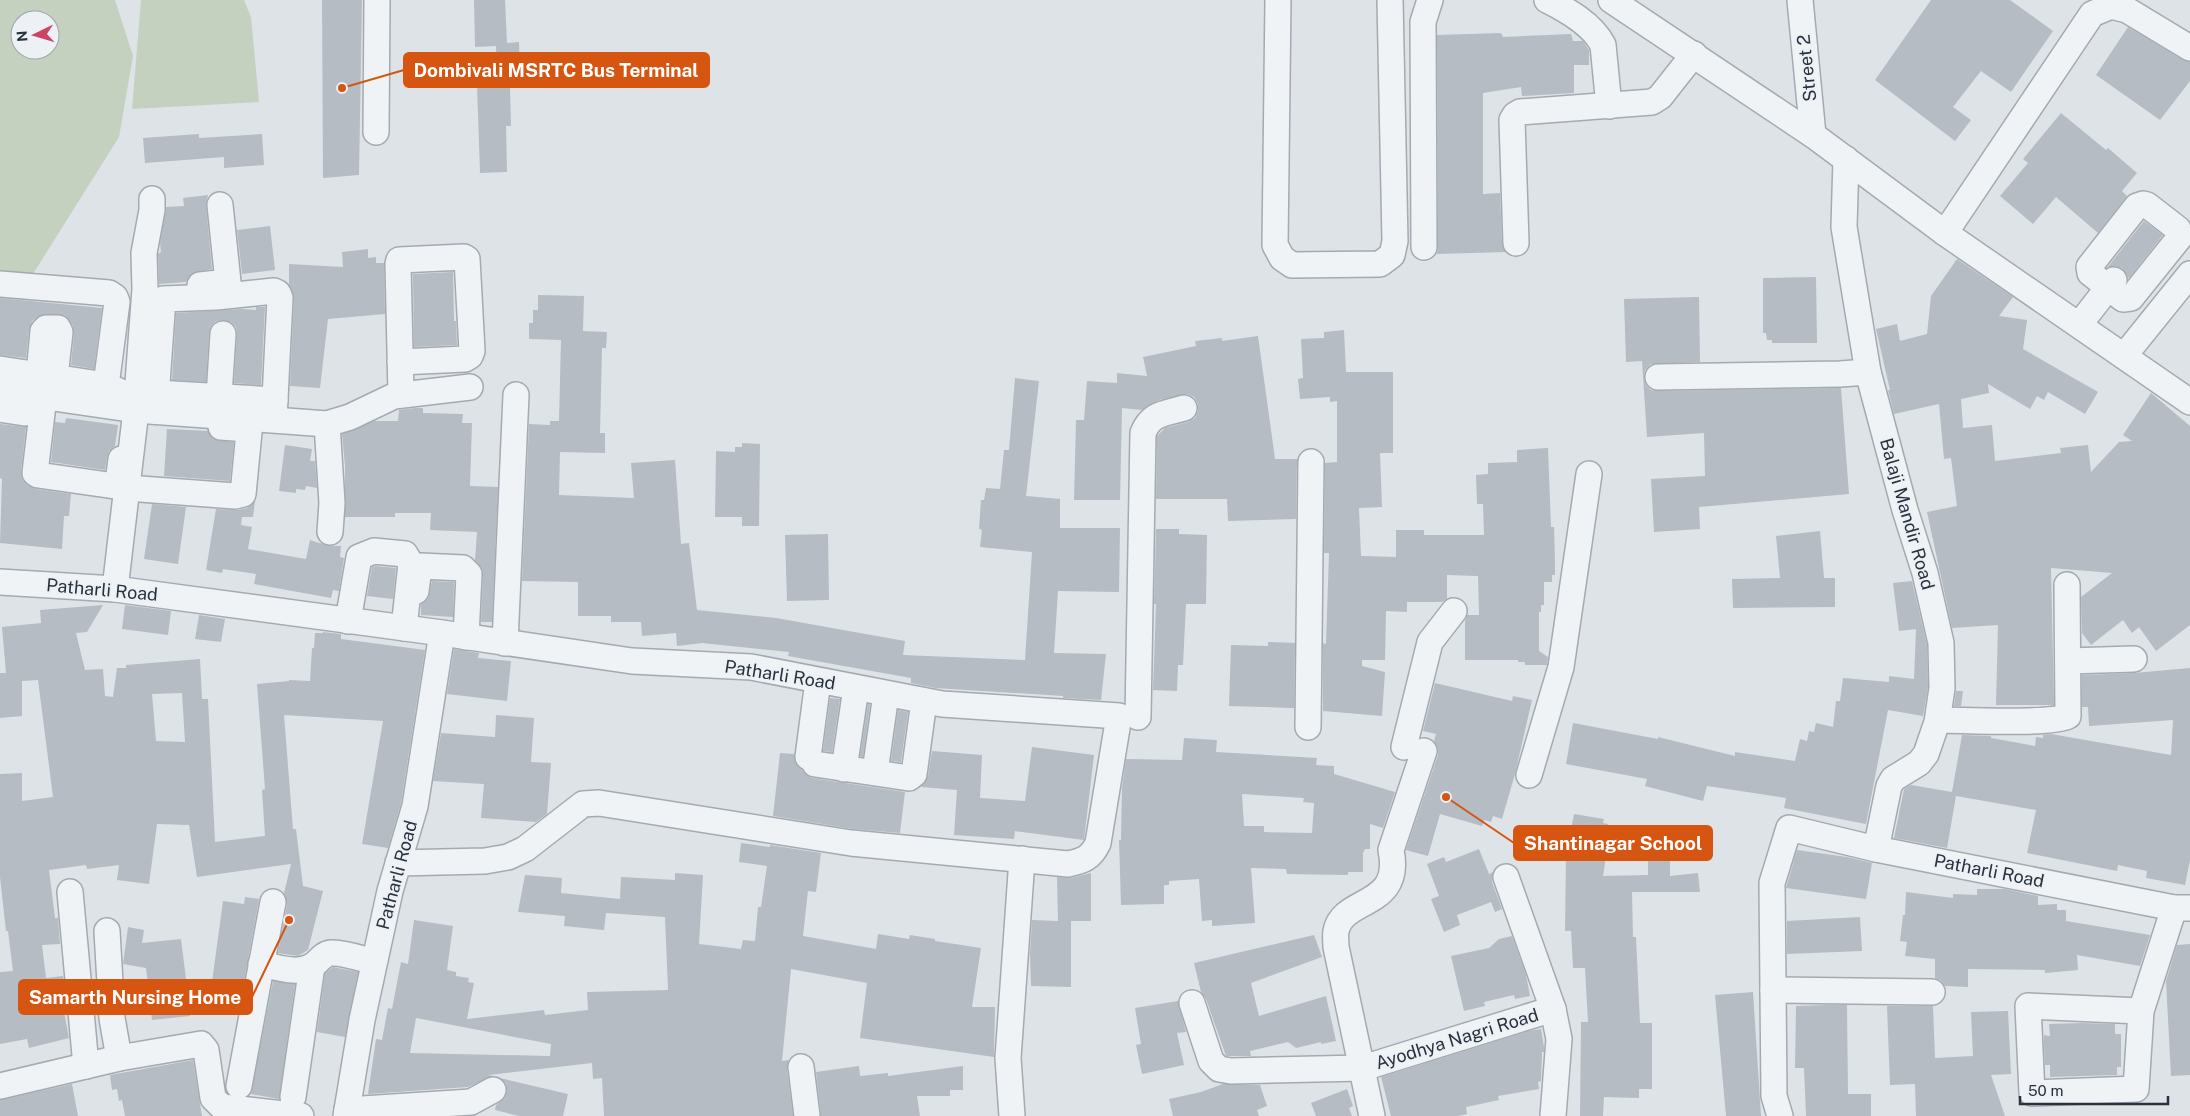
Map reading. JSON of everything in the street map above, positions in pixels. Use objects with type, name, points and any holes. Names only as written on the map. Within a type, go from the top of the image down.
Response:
[{"type":"street","points":[[376,132],[377,0]]},
{"type":"street","points":[[1278,0],[1275,245],[1282,258],[1292,265],[1380,264],[1392,256],[1394,240],[1390,0]]},
{"type":"street","points":[[1424,247],[1423,22],[1430,0]]},
{"type":"street","points":[[1547,0],[1592,28],[1598,36],[1602,45],[1609,106]]},
{"type":"street","points":[[1611,0],[1813,135],[1945,233],[2190,402]]},
{"type":"street","name":"Street 2","points":[[1800,0],[1813,135]]},
{"type":"street","points":[[1945,233],[2092,14],[2112,6],[2127,10],[2190,48]]},
{"type":"street","points":[[1516,243],[1512,120],[1515,115],[1520,112],[1609,106],[1656,100],[1694,54]]},
{"type":"street","name":"Balaji Mandir Road","points":[[1846,159],[1844,228],[1868,372],[1905,510],[1925,572],[1941,643],[1942,688],[1938,720],[1923,759],[1892,779],[1876,849]]},
{"type":"street","points":[[152,199],[152,210],[144,252],[153,410]]},
{"type":"street","points":[[145,289],[228,282],[220,205]]},
{"type":"street","points":[[400,362],[465,359],[470,356],[472,351],[467,259],[464,257],[399,260],[398,264],[400,362],[401,394]]},
{"type":"street","points":[[2124,356],[2190,274]]},
{"type":"street","points":[[0,284],[109,293],[115,297],[117,302],[106,385]]},
{"type":"street","points":[[2079,325],[2111,284]]},
{"type":"street","points":[[115,589],[127,488],[153,410],[163,299],[278,293],[280,298],[275,409]]},
{"type":"street","points":[[212,413],[223,334]]},
{"type":"street","points":[[0,370],[41,395],[124,426],[118,481],[115,486],[38,475],[35,472],[41,395]]},
{"type":"street","points":[[1658,377],[1868,372]]},
{"type":"street","points":[[0,409],[41,395],[106,385],[119,390],[153,410]]},
{"type":"street","points":[[83,410],[153,410],[212,413],[275,409],[327,424],[350,417],[401,394],[470,387]]},
{"type":"street","points":[[0,390],[41,395]]},
{"type":"street","points":[[505,643],[516,396]]},
{"type":"street","points":[[398,863],[485,861],[508,857],[525,849],[583,804],[599,803],[851,842],[1068,864],[1084,860],[1094,852],[1098,843],[1128,717],[1143,433],[1147,423],[1153,417],[1184,408]]},
{"type":"street","points":[[127,488],[235,496],[243,494],[248,429],[212,413]]},
{"type":"street","points":[[327,424],[332,503],[330,532]]},
{"type":"street","points":[[1308,727],[1311,462]]},
{"type":"street","points":[[1529,776],[1561,667],[1589,474]]},
{"type":"street","points":[[348,621],[359,557],[374,551],[405,554],[411,564],[408,629]]},
{"type":"street","points":[[408,629],[419,568],[424,565],[462,568],[469,574],[454,635]]},
{"type":"street","points":[[1938,720],[2062,718],[2068,716],[2067,585]]},
{"type":"street","name":"Patharli Road","points":[[3,588],[115,589],[632,661],[751,667],[924,701],[981,708],[1128,717]]},
{"type":"street","name":"Ayodhya Nagri Road","points":[[1454,611],[1430,642],[1414,749],[1391,850],[1394,864],[1389,883],[1344,917],[1336,930],[1336,947],[1363,1068],[1554,1009],[1559,1039],[1553,1116]]},
{"type":"street","name":"Patharli Road","points":[[346,1113],[362,1020],[390,891],[415,806],[454,635]]},
{"type":"street","points":[[2068,661],[2134,659]]},
{"type":"street","points":[[818,681],[811,760],[844,768],[910,778],[914,774],[924,701]]},
{"type":"street","points":[[844,768],[856,688]]},
{"type":"street","points":[[876,772],[886,694]]},
{"type":"street","name":"Patharli Road","points":[[1773,990],[1772,884],[1789,828],[1876,849],[2182,908]]},
{"type":"street","points":[[1012,1116],[1008,1058],[1022,859]]},
{"type":"street","points":[[1506,877],[1554,1009]]},
{"type":"street","points":[[70,892],[86,1066]]},
{"type":"street","points":[[239,1086],[272,902]]},
{"type":"street","points":[[2141,1011],[2028,1006],[2032,1093],[2136,1089],[2141,1011],[2182,908]]},
{"type":"street","points":[[107,931],[112,1018],[119,1058]]},
{"type":"street","points":[[261,964],[297,970],[312,966],[324,956],[334,953],[374,962]]},
{"type":"street","points":[[0,1086],[119,1058],[201,1044],[206,1050],[213,1098],[222,1107],[297,1107],[312,966]]},
{"type":"street","points":[[1780,1116],[1774,1096],[1773,990],[1932,992]]},
{"type":"street","points":[[1192,1003],[1211,1062],[1219,1069],[1231,1071],[1363,1068],[1372,1116]]},
{"type":"street","points":[[206,1055],[245,1058]]},
{"type":"street","points":[[801,1067],[807,1116]]},
{"type":"street","points":[[346,1113],[471,1102],[493,1090]]},
{"type":"green space","points":[[0,0],[115,0],[133,56],[119,137],[26,285],[0,281]]},
{"type":"green space","points":[[141,0],[244,0],[251,17],[259,102],[132,109]]},
{"type":"building","points":[[322,0],[362,0],[359,175],[323,178]]},
{"type":"building","points":[[474,0],[505,0],[507,43],[519,42],[520,86],[510,87],[511,126],[506,126],[507,172],[480,173],[477,84],[497,83],[496,46],[475,47]]},
{"type":"building","points":[[1931,0],[2010,0],[2053,31],[2011,92],[1981,71],[1953,107],[1971,120],[1955,141],[1875,80]]},
{"type":"building","points":[[2128,27],[2183,60],[2190,62],[2190,81],[2160,120],[2096,75]]},
{"type":"building","points":[[1501,33],[1503,37],[1571,34],[1573,41],[1583,41],[1589,50],[1589,65],[1574,65],[1574,93],[1522,96],[1521,87],[1483,93],[1483,194],[1500,193],[1502,243],[1506,252],[1437,254],[1437,35]]},
{"type":"building","points":[[2061,113],[2106,150],[2108,148],[2137,173],[2122,191],[2127,196],[2098,233],[2056,197],[2033,224],[2000,196],[2028,163],[2023,159]]},
{"type":"building","points":[[199,134],[199,138],[262,134],[264,165],[224,168],[224,157],[145,163],[143,138]]},
{"type":"building","points":[[208,195],[206,206],[212,269],[192,273],[186,282],[159,284],[158,254],[161,252],[160,243],[166,207],[184,206],[183,198]]},
{"type":"building","points":[[2144,221],[2163,235],[2129,278],[2122,268],[2115,266],[2107,268]]},
{"type":"building","points":[[270,226],[275,270],[242,274],[237,230]]},
{"type":"building","points":[[368,249],[368,258],[376,257],[376,263],[384,263],[385,314],[328,319],[320,388],[290,386],[294,299],[289,284],[289,264],[343,267],[342,252]]},
{"type":"building","points":[[1957,259],[2013,297],[1999,316],[2027,320],[2023,349],[2098,392],[2085,414],[2048,392],[2044,400],[2037,396],[2030,409],[1988,384],[1989,393],[1961,399],[1963,428],[1992,425],[1995,461],[2061,453],[2060,448],[2088,445],[2091,472],[2119,442],[2132,441],[2123,435],[2151,393],[2190,426],[2190,625],[2156,651],[2139,627],[2132,633],[2123,620],[2091,645],[2082,633],[2081,597],[2112,573],[2051,568],[2054,705],[1996,705],[1998,625],[1952,628],[1927,512],[1957,506],[1951,458],[1944,459],[1939,404],[1894,414],[1888,390],[1890,390],[1876,329],[1897,324],[1900,341],[1927,334],[1931,296]]},
{"type":"building","points":[[453,272],[454,321],[456,321],[457,345],[414,347],[413,274]]},
{"type":"building","points":[[1816,277],[1817,343],[1772,343],[1772,340],[1767,340],[1766,333],[1763,333],[1763,278]]},
{"type":"building","points":[[538,295],[584,296],[583,331],[607,332],[606,348],[602,348],[600,433],[605,433],[605,453],[560,452],[559,495],[634,498],[631,463],[675,460],[681,544],[689,543],[697,610],[776,618],[905,641],[903,655],[1025,660],[1032,552],[980,547],[982,530],[979,529],[981,500],[984,500],[986,488],[1000,489],[1004,450],[1009,450],[1015,378],[1039,381],[1026,496],[1060,499],[1060,528],[1120,528],[1119,592],[1058,591],[1054,653],[1106,654],[1101,700],[935,688],[911,683],[911,678],[788,656],[789,652],[702,643],[677,646],[676,633],[642,636],[641,622],[611,622],[611,616],[578,616],[578,582],[522,581],[529,424],[550,425],[550,421],[559,421],[561,340],[529,339],[529,323],[533,323],[533,310],[538,310]]},
{"type":"building","points":[[1699,297],[1700,362],[1651,364],[1645,370],[1644,378],[1646,385],[1651,390],[1658,391],[1841,388],[1849,494],[1699,507],[1700,529],[1654,532],[1651,479],[1705,476],[1704,433],[1647,437],[1642,361],[1626,362],[1624,299]]},
{"type":"building","points":[[0,298],[102,308],[94,369],[71,365],[73,326],[66,316],[58,314],[41,315],[32,321],[29,330],[26,358],[0,355]]},
{"type":"building","points":[[256,307],[265,307],[261,385],[234,383],[236,327],[231,322],[223,320],[216,321],[211,326],[209,333],[206,382],[172,380],[176,313],[241,309],[256,310]]},
{"type":"building","points":[[1344,330],[1346,372],[1393,372],[1393,453],[1380,453],[1382,507],[1359,508],[1361,556],[1396,557],[1396,530],[1424,530],[1424,535],[1484,535],[1483,504],[1477,504],[1476,475],[1488,474],[1488,463],[1517,462],[1517,450],[1548,448],[1551,527],[1554,527],[1555,575],[1552,575],[1552,582],[1544,582],[1544,605],[1541,605],[1541,612],[1539,612],[1539,651],[1548,657],[1547,665],[1525,665],[1525,662],[1518,662],[1518,660],[1465,660],[1465,621],[1467,615],[1479,615],[1478,576],[1447,575],[1447,599],[1442,602],[1407,602],[1407,612],[1386,611],[1385,660],[1362,660],[1362,666],[1385,672],[1382,716],[1323,711],[1323,643],[1326,644],[1329,553],[1324,553],[1325,463],[1337,462],[1337,401],[1330,402],[1330,397],[1300,399],[1298,379],[1303,378],[1301,339],[1324,338],[1324,332]]},
{"type":"building","points":[[1258,336],[1275,459],[1297,459],[1296,519],[1228,521],[1227,499],[1156,499],[1157,436],[1165,428],[1188,422],[1195,418],[1198,404],[1194,397],[1187,394],[1159,400],[1142,410],[1122,408],[1120,500],[1074,500],[1076,420],[1084,420],[1087,381],[1117,383],[1117,373],[1147,376],[1143,357],[1196,346],[1195,341],[1222,338],[1222,341]]},
{"type":"building","points":[[423,408],[423,413],[463,414],[462,423],[472,423],[470,486],[498,487],[492,622],[481,622],[483,575],[482,568],[475,560],[477,532],[430,530],[431,513],[395,513],[395,517],[345,517],[345,466],[342,434],[374,421],[398,421],[399,410]]},
{"type":"building","points":[[66,418],[118,425],[115,446],[109,451],[105,470],[51,462],[55,422],[65,423]]},
{"type":"building","points":[[0,424],[26,427],[21,471],[22,479],[27,485],[36,489],[71,494],[69,516],[64,516],[62,549],[0,543],[2,479],[0,478]]},
{"type":"building","points":[[167,429],[208,431],[213,439],[234,442],[230,481],[164,476]]},
{"type":"building","points":[[742,443],[760,444],[759,526],[742,526],[742,517],[715,517],[716,451],[735,452],[735,447],[742,447]]},
{"type":"building","points":[[285,445],[312,449],[310,461],[315,461],[317,488],[306,486],[305,490],[296,489],[296,493],[279,491]]},
{"type":"building","points":[[255,501],[253,517],[242,517],[241,525],[252,527],[248,549],[306,559],[310,540],[329,546],[341,546],[340,557],[344,558],[339,591],[333,590],[331,598],[254,584],[256,574],[223,569],[222,573],[206,570],[216,509],[238,510],[247,508]]},
{"type":"building","points":[[152,504],[186,507],[178,564],[144,559]]},
{"type":"building","points":[[1156,529],[1179,529],[1179,534],[1207,535],[1206,604],[1186,604],[1183,665],[1178,665],[1177,691],[1153,690]]},
{"type":"building","points":[[1820,531],[1824,578],[1835,578],[1835,607],[1733,608],[1732,579],[1780,578],[1776,536]]},
{"type":"building","points":[[828,534],[829,600],[787,601],[785,535]]},
{"type":"building","points":[[372,567],[396,568],[393,599],[367,596]]},
{"type":"building","points":[[432,581],[454,582],[453,617],[421,615],[421,604],[428,599]]},
{"type":"building","points":[[1912,581],[1927,645],[1928,687],[1923,716],[1888,710],[1866,824],[1784,808],[1786,798],[1707,786],[1703,801],[1645,786],[1647,779],[1566,764],[1573,723],[1658,739],[1658,737],[1735,756],[1735,752],[1795,761],[1800,739],[1807,741],[1809,731],[1814,732],[1816,723],[1833,727],[1836,701],[1840,701],[1843,678],[1889,682],[1889,676],[1914,679],[1916,629],[1899,631],[1893,583]]},
{"type":"building","points":[[103,605],[87,632],[76,633],[85,670],[103,669],[105,696],[113,697],[117,668],[126,668],[126,665],[200,659],[202,699],[208,699],[215,842],[265,836],[262,790],[265,789],[257,684],[289,680],[310,681],[315,633],[341,634],[341,639],[425,650],[401,803],[388,848],[362,844],[383,721],[284,715],[293,829],[296,829],[303,886],[323,891],[308,950],[298,956],[278,953],[287,905],[284,893],[291,864],[197,877],[189,825],[157,824],[149,884],[117,880],[119,865],[87,869],[86,865],[49,870],[55,918],[58,918],[60,944],[42,945],[46,978],[63,976],[66,1002],[62,1002],[69,1038],[29,1048],[27,1039],[0,1044],[0,972],[13,971],[0,877],[0,774],[22,773],[22,801],[53,797],[38,680],[22,681],[22,716],[0,718],[0,673],[6,673],[2,627],[41,623],[40,610]],"holes":[[[182,693],[185,742],[156,741],[152,694]]]},
{"type":"building","points":[[125,605],[171,611],[168,635],[122,629]]},
{"type":"building","points":[[199,615],[225,619],[221,642],[195,639]]},
{"type":"building","points":[[1268,642],[1295,643],[1294,708],[1229,706],[1231,645],[1268,646]]},
{"type":"building","points":[[454,649],[479,653],[478,658],[511,661],[507,701],[447,694]]},
{"type":"building","points":[[2190,668],[2190,860],[2185,885],[2146,878],[2147,871],[2118,865],[2117,871],[2027,853],[2036,810],[1956,796],[1947,848],[1894,838],[1904,789],[1911,785],[1952,792],[1962,735],[1991,736],[1991,738],[2035,746],[2036,737],[2043,738],[2043,735],[2051,734],[2171,755],[2173,720],[2089,726],[2088,707],[2082,707],[2082,675]]},
{"type":"building","points":[[1435,683],[1512,701],[1513,696],[1532,700],[1515,774],[1502,819],[1493,816],[1491,822],[1484,820],[1482,826],[1440,814],[1428,856],[1406,850],[1438,755],[1438,748],[1434,741],[1436,734],[1423,731]]},
{"type":"building","points":[[1956,691],[1963,691],[1961,706],[1954,706]]},
{"type":"building","points":[[830,698],[840,699],[832,752],[823,751]]},
{"type":"building","points":[[868,704],[870,705],[863,757],[860,756]]},
{"type":"building","points":[[898,710],[908,712],[901,762],[891,761]]},
{"type":"building","points":[[496,715],[534,718],[531,762],[551,763],[547,814],[536,822],[481,818],[484,784],[433,781],[441,733],[495,737]]},
{"type":"building","points":[[1184,738],[1217,740],[1216,752],[1317,758],[1316,765],[1334,766],[1334,774],[1395,792],[1383,828],[1370,824],[1370,849],[1365,849],[1363,853],[1363,872],[1348,872],[1348,875],[1287,874],[1286,869],[1251,868],[1255,923],[1212,926],[1212,920],[1202,921],[1199,879],[1169,881],[1169,885],[1164,885],[1164,904],[1121,905],[1119,840],[1121,840],[1122,788],[1126,759],[1182,760]],"holes":[[[1242,794],[1304,798],[1303,802],[1314,803],[1312,833],[1264,832],[1264,826],[1244,826]]]},
{"type":"building","points":[[1032,747],[1094,755],[1084,840],[1015,831],[1014,839],[954,835],[957,790],[921,787],[928,776],[932,751],[982,755],[980,798],[1025,801]]},
{"type":"building","points":[[780,753],[794,754],[795,762],[799,768],[812,778],[905,792],[900,833],[853,829],[773,816]]},
{"type":"building","points":[[1574,814],[1604,819],[1603,823],[1608,824],[1607,830],[1610,831],[1603,876],[1648,875],[1648,827],[1670,827],[1670,876],[1698,873],[1700,892],[1632,892],[1633,937],[1636,937],[1640,1023],[1652,1023],[1652,1089],[1639,1089],[1639,1098],[1604,1097],[1603,1116],[1580,1116],[1581,1022],[1588,1022],[1585,968],[1573,968],[1571,931],[1565,931],[1566,856]]},
{"type":"building","points":[[741,843],[770,847],[770,845],[821,853],[816,892],[808,891],[803,936],[876,949],[878,934],[909,939],[910,935],[981,948],[972,1007],[995,1007],[994,1057],[860,1038],[867,983],[791,969],[782,1061],[789,1060],[787,1069],[793,1116],[604,1116],[602,1078],[593,1079],[592,1063],[488,1075],[493,1076],[468,1087],[368,1094],[376,1039],[382,1040],[388,1008],[392,1009],[401,962],[408,964],[414,920],[453,926],[447,970],[456,972],[456,976],[469,978],[468,982],[474,983],[467,1019],[544,1010],[545,1015],[588,1010],[587,992],[668,990],[665,917],[606,913],[604,930],[564,926],[565,916],[518,912],[525,875],[562,878],[561,893],[620,899],[621,877],[675,880],[675,873],[703,875],[699,944],[741,949],[743,940],[755,941],[758,907],[761,907],[767,866],[739,862]],"holes":[[[416,1018],[551,1044],[550,1056],[410,1053]]]},
{"type":"building","points":[[1479,849],[1489,874],[1493,872],[1492,882],[1502,909],[1495,912],[1491,902],[1457,915],[1460,925],[1444,932],[1431,899],[1439,896],[1427,864],[1444,857],[1446,862]]},
{"type":"building","points":[[1797,850],[1847,857],[1872,863],[1866,899],[1786,888]]},
{"type":"building","points":[[1091,873],[1091,921],[1071,921],[1071,987],[1031,986],[1032,920],[1058,921],[1057,877],[1071,878]]},
{"type":"building","points":[[1977,889],[2005,889],[2038,896],[2038,905],[2057,904],[2057,910],[2066,910],[2066,921],[2150,935],[2140,966],[2077,955],[2078,970],[2045,973],[2045,970],[1968,969],[1968,987],[1945,986],[1940,980],[1935,978],[1935,959],[1905,956],[1907,942],[1900,941],[1903,915],[1905,915],[1906,892],[1953,898],[1953,894],[1977,895]]},
{"type":"building","points":[[245,897],[259,899],[239,1009],[229,1008],[230,1002],[188,996],[190,1016],[152,1020],[146,968],[123,964],[128,927],[144,930],[142,943],[181,939],[186,979],[212,982],[223,901],[244,904]]},
{"type":"building","points":[[1860,917],[1862,951],[1787,954],[1787,921]]},
{"type":"building","points":[[1314,935],[1322,957],[1251,983],[1259,1016],[1326,996],[1336,1041],[1321,1044],[1321,1042],[1296,1048],[1288,1042],[1250,1051],[1251,1056],[1226,1056],[1206,999],[1201,992],[1194,963]]},
{"type":"building","points":[[1512,936],[1526,975],[1530,996],[1515,999],[1514,995],[1484,1002],[1485,1006],[1464,1011],[1451,956],[1489,948],[1499,939]]},
{"type":"building","points":[[2190,944],[2190,1075],[2171,1076],[2166,981],[2177,945]]},
{"type":"building","points":[[333,967],[358,972],[345,1037],[317,1032],[325,974]]},
{"type":"building","points":[[273,981],[295,984],[279,1099],[251,1094]]},
{"type":"building","points":[[1753,992],[1761,1116],[1726,1116],[1715,995]]},
{"type":"building","points":[[1178,1001],[1186,1032],[1177,1033],[1184,1065],[1142,1074],[1136,1045],[1141,1044],[1135,1008]]},
{"type":"building","points":[[1847,1005],[1848,1094],[1871,1094],[1871,1116],[1806,1116],[1804,1068],[1795,1068],[1796,1006]]},
{"type":"building","points":[[1887,1006],[1933,1006],[1935,1058],[1973,1056],[1971,1012],[2008,1011],[2011,1074],[1991,1075],[2005,1116],[1916,1116],[1915,1084],[1890,1085]]},
{"type":"building","points":[[2049,1024],[2115,1024],[2115,1034],[2121,1034],[2121,1067],[2117,1067],[2117,1075],[2050,1077],[2050,1065],[2045,1065],[2044,1044],[2044,1035],[2050,1036]]},
{"type":"building","points":[[1541,1029],[1544,1052],[1542,1052],[1541,1081],[1538,1082],[1539,1089],[1498,1096],[1499,1100],[1466,1107],[1467,1114],[1458,1116],[1391,1116],[1381,1077],[1529,1031]]},
{"type":"building","points":[[193,1060],[202,1116],[125,1116],[122,1100],[119,1101],[117,1089],[112,1090],[110,1075]]},
{"type":"building","points":[[859,1066],[860,1076],[888,1073],[888,1076],[963,1066],[963,1090],[950,1090],[950,1096],[917,1096],[920,1116],[821,1116],[816,1072]]},
{"type":"building","points":[[500,1078],[568,1094],[563,1116],[519,1116],[495,1110],[496,1105],[505,1098],[507,1091],[506,1084]]},
{"type":"building","points":[[72,1084],[78,1116],[0,1116],[0,1100]]},
{"type":"building","points":[[1223,1084],[1260,1085],[1267,1106],[1257,1110],[1259,1116],[1173,1116],[1169,1099],[1201,1092]]},
{"type":"building","points":[[1347,1089],[1353,1106],[1349,1108],[1352,1116],[1316,1116],[1311,1103]]},
{"type":"place","name":"Dombivali MSRTC Bus Terminal","points":[[342,88]]},
{"type":"place","name":"Shantinagar School","points":[[1446,797]]},
{"type":"place","name":"Samarth Nursing Home","points":[[289,920]]}]
